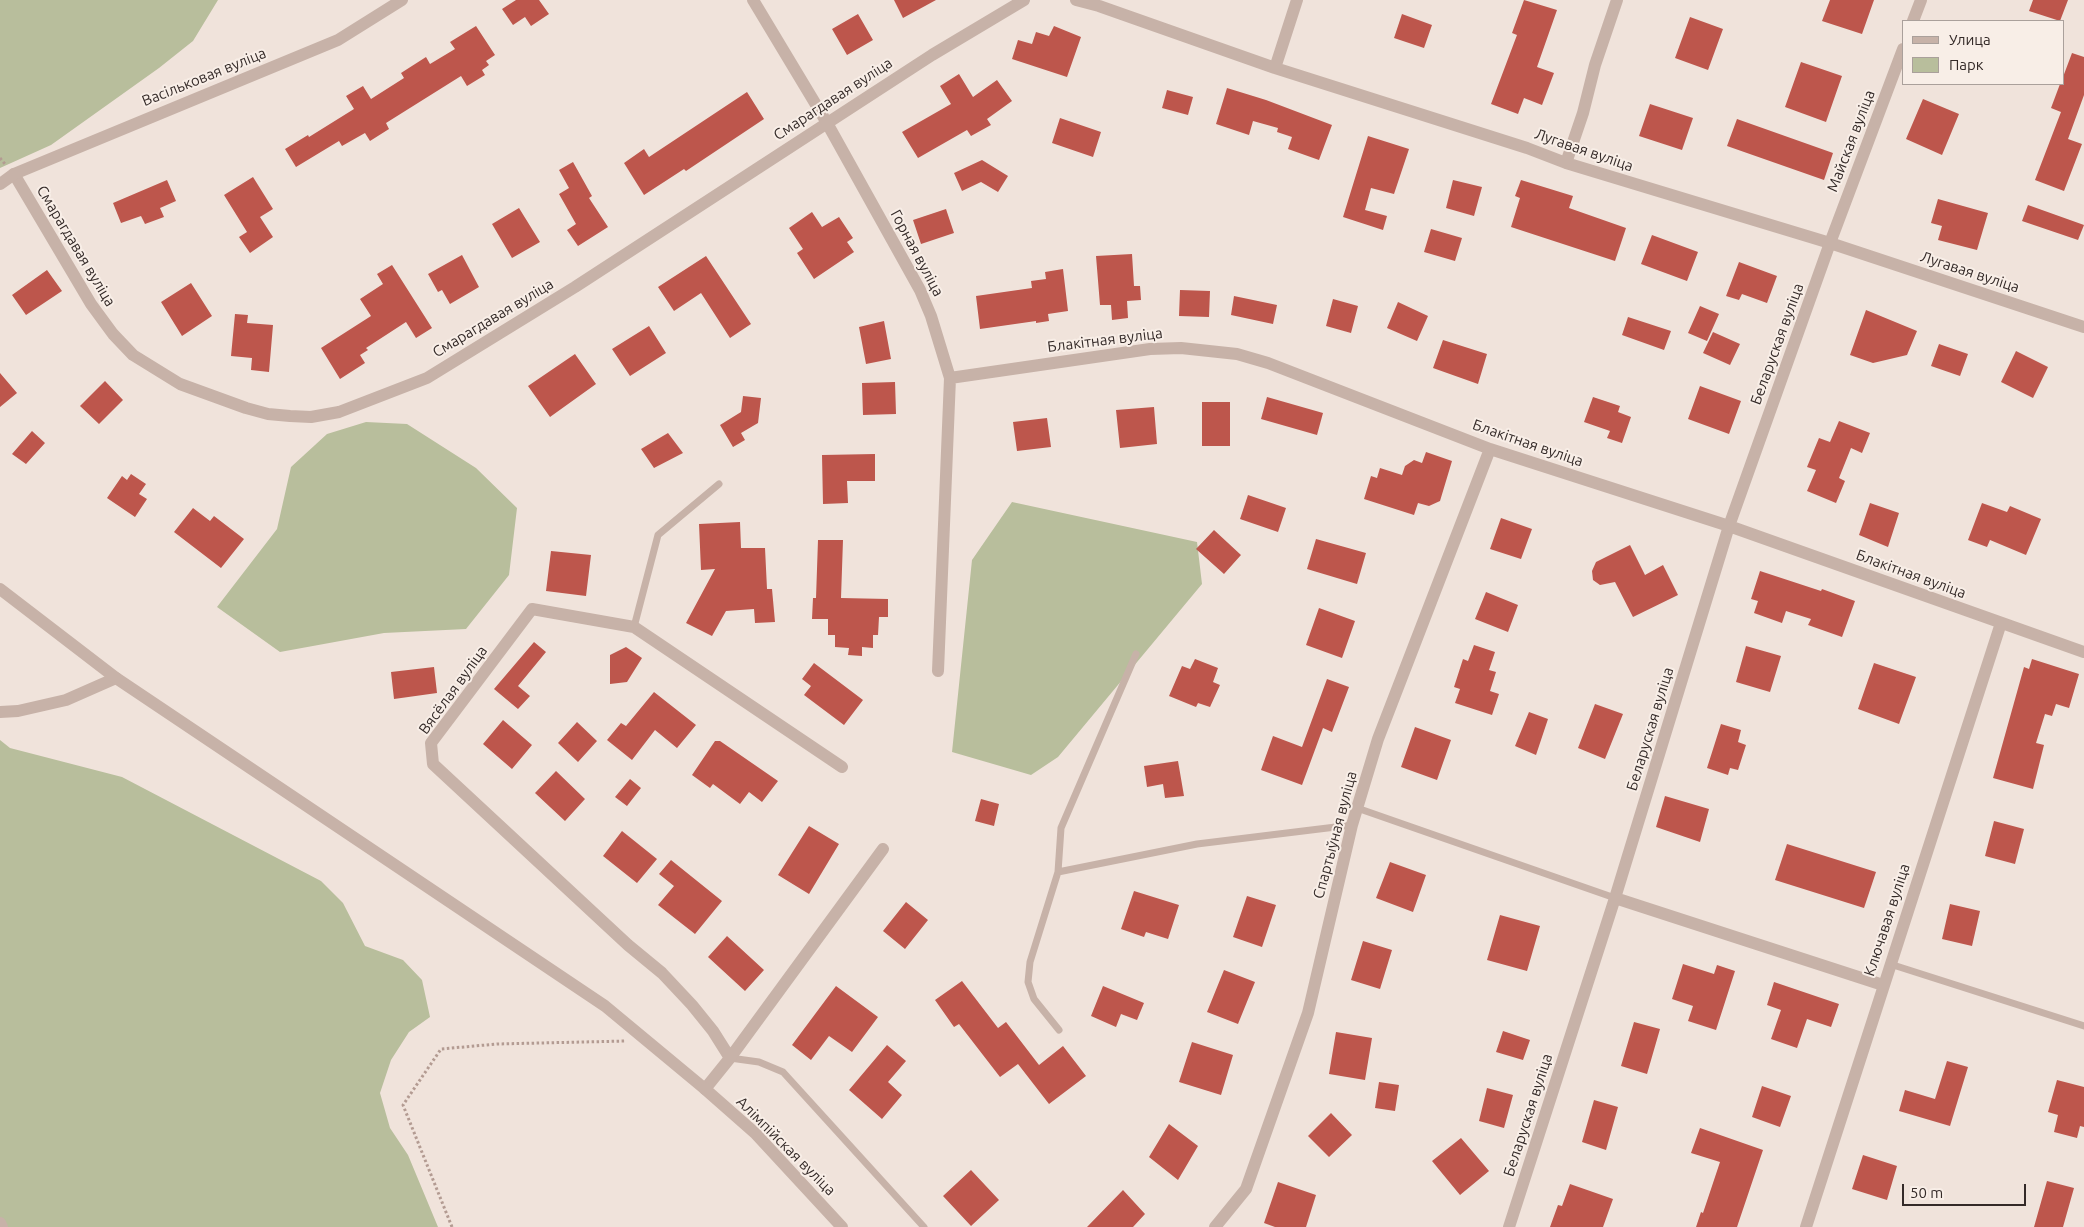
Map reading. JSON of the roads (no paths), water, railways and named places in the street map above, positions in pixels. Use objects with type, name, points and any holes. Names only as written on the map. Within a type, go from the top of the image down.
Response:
[{"type":"street","name":"Васільковая вуліца","points":[[0,184],[14,174],[338,40],[402,0]]},
{"type":"street","name":"Горная вуліца","points":[[753,0],[827,123],[920,290],[931,316],[950,378],[938,671]]},
{"type":"street","name":"Смарагдавая вуліца","points":[[14,174],[91,304],[113,334],[133,355],[180,384],[214,397],[268,414],[311,417],[338,412],[427,378],[576,287],[932,55],[1024,0]]},
{"type":"street","name":"Лугавая вуліца","points":[[1076,0],[1099,6],[1275,68],[1527,148],[1566,163],[1830,243],[2084,327]]},
{"type":"street","points":[[1275,68],[1297,0]]},
{"type":"street","points":[[1566,163],[1583,112],[1595,64],[1617,0]]},
{"type":"street","points":[[1913,20],[1921,0]]},
{"type":"street","name":"Майская вуліца","points":[[1830,243],[1902,52]]},
{"type":"street","name":"Беларуская вуліца","points":[[1509,1227],[1615,898],[1729,526],[1830,243]]},
{"type":"street","name":"Блакітная вуліца","points":[[950,378],[1150,349],[1181,348],[1237,354],[1268,363],[1490,449],[1729,526],[2084,652]]},
{"type":"street","name":"Спартыўная вуліца","points":[[1215,1227],[1246,1189],[1308,1013],[1352,825],[1378,739],[1490,449]]},
{"type":"street","name":"Алімпійская вуліца","points":[[0,589],[116,678],[604,1006],[648,1040],[755,1133],[842,1227]]},
{"type":"street","name":"Вясёлая вуліца","points":[[730,1058],[707,1024],[662,973],[621,938],[433,764],[431,743],[532,609],[634,627],[842,767]]},
{"type":"street","name":"Ключавая вуліца","points":[[1806,1227],[2001,623]]},
{"type":"street","points":[[0,712],[18,711],[66,700],[116,678]]},
{"type":"street","points":[[706,1089],[883,849]]},
{"type":"street","points":[[1615,898],[1883,985]]},
{"type":"street","points":[[0,1223],[2,1227]]},
{"type":"lane","points":[[634,627],[658,535],[720,484]]},
{"type":"lane","points":[[1059,1030],[1034,1000],[1028,982],[1030,962],[1058,872],[1061,828],[1136,654]]},
{"type":"lane","points":[[1357,808],[1615,898]]},
{"type":"lane","points":[[1058,872],[1197,844],[1352,825]]},
{"type":"lane","points":[[1890,964],[2084,1026]]},
{"type":"lane","points":[[730,1058],[759,1062],[783,1072],[924,1227]]}]
